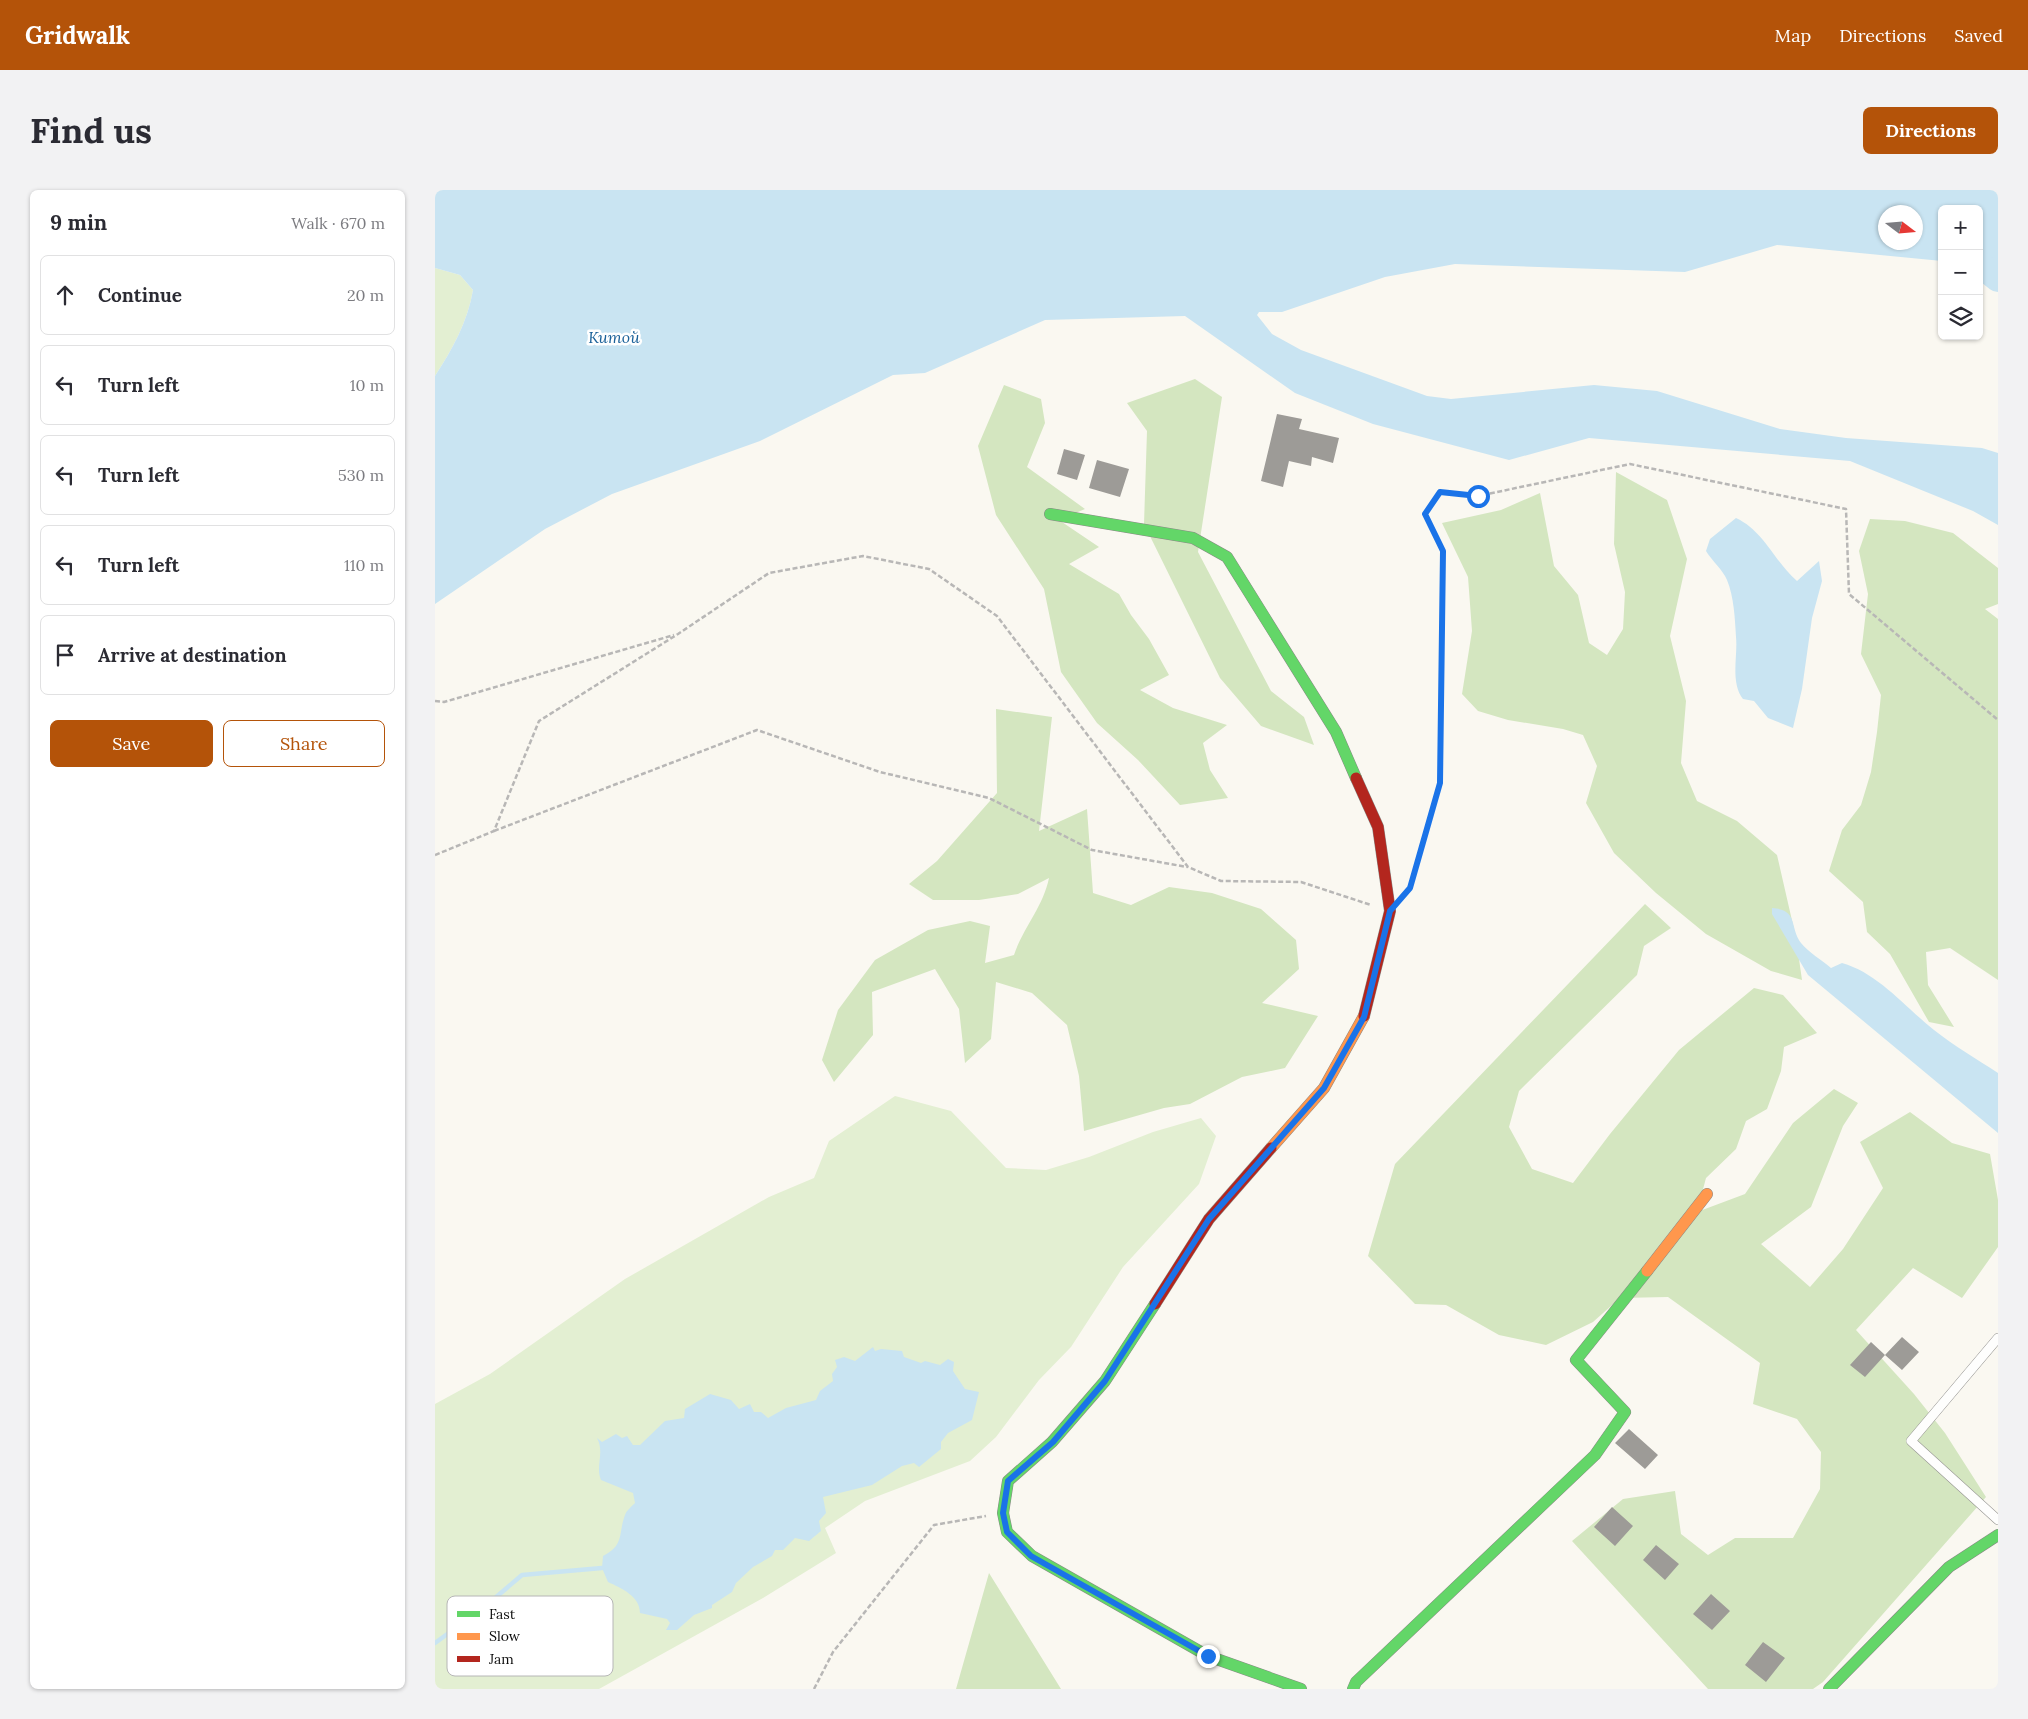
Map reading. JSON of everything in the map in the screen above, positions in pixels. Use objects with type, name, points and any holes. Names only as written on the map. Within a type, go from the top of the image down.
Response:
[{"type":"street","points":[[1050,514],[1193,538],[1227,557],[1336,732],[1378,827],[1390,911],[1364,1017],[1324,1088],[1209,1219],[1105,1381],[1053,1442],[1008,1481],[1003,1513],[1007,1532],[1031,1556],[1208,1656],[1301,1689]]},
{"type":"street","points":[[1353,1689],[1356,1682],[1595,1455],[1625,1412],[1576,1360],[1707,1194]]},
{"type":"street","points":[[1829,1689],[1949,1567],[1998,1536]]},
{"type":"lane","points":[[1998,1338],[1911,1441],[1998,1520]]},
{"type":"path","points":[[1405,894],[1410,888],[1440,783],[1443,551],[1425,514],[1440,492],[1478,496],[1630,464],[1846,509],[1849,594],[1998,720]]},
{"type":"path","points":[[494,831],[539,721],[678,634],[769,573],[863,556],[929,569],[997,616],[1188,867]]},
{"type":"path","points":[[435,701],[444,702],[678,634]]},
{"type":"path","points":[[435,855],[757,730],[880,772],[989,798],[1091,850],[1188,867],[1221,881],[1301,882],[1390,911]]},
{"type":"path","points":[[814,1689],[833,1652],[934,1526],[1003,1513]]},
{"type":"green space","points":[[435,268],[460,275],[473,290],[471,302],[458,335],[435,376]]},
{"type":"green space","points":[[1195,379],[1222,397],[1198,552],[1271,691],[1304,717],[1314,745],[1261,726],[1220,678],[1144,524],[1147,431],[1127,403]]},
{"type":"green space","points":[[1004,385],[1041,399],[1045,423],[1027,467],[1085,509],[1059,520],[1099,547],[1069,564],[1119,594],[1131,615],[1149,639],[1169,675],[1140,690],[1173,708],[1227,725],[1203,743],[1210,770],[1228,798],[1180,805],[1138,760],[1097,723],[1061,672],[1044,589],[996,515],[978,446]]},
{"type":"green space","points":[[1616,472],[1667,500],[1687,559],[1670,636],[1686,701],[1681,763],[1697,801],[1737,821],[1777,855],[1796,938],[1802,980],[1771,971],[1706,934],[1656,893],[1614,853],[1586,803],[1597,766],[1583,735],[1563,729],[1508,720],[1478,711],[1462,694],[1472,631],[1468,577],[1442,523],[1501,510],[1540,493],[1554,566],[1578,595],[1589,643],[1607,655],[1623,629],[1625,592],[1614,544]]},
{"type":"green space","points":[[1870,519],[1905,521],[1953,533],[1998,568],[1998,604],[1985,609],[1998,619],[1998,980],[1950,948],[1926,952],[1928,985],[1954,1027],[1929,1022],[1890,954],[1867,932],[1863,902],[1829,871],[1842,830],[1861,805],[1871,772],[1877,732],[1881,695],[1861,654],[1868,594],[1859,551]]},
{"type":"green space","points":[[996,709],[1052,717],[1039,831],[1087,809],[1093,893],[1131,905],[1169,887],[1212,893],[1261,909],[1296,940],[1299,969],[1262,1003],[1318,1016],[1285,1068],[1242,1077],[1190,1104],[1164,1108],[1084,1131],[1079,1076],[1067,1025],[1032,993],[996,982],[991,1039],[965,1063],[959,1009],[935,969],[872,992],[873,1035],[834,1082],[822,1060],[838,1010],[875,960],[928,930],[970,921],[990,926],[985,963],[1014,955],[1022,936],[1038,908],[1049,878],[1018,894],[979,900],[933,900],[909,884],[937,861],[997,793]]},
{"type":"green space","points":[[1645,904],[1671,928],[1644,946],[1637,975],[1519,1091],[1509,1127],[1532,1169],[1573,1183],[1610,1134],[1679,1050],[1754,988],[1783,995],[1817,1033],[1784,1047],[1781,1071],[1767,1109],[1746,1121],[1736,1149],[1706,1178],[1697,1212],[1745,1194],[1793,1123],[1834,1089],[1858,1103],[1843,1126],[1811,1207],[1761,1244],[1810,1287],[1843,1249],[1883,1188],[1860,1142],[1910,1112],[1952,1143],[1990,1154],[1998,1200],[1998,1247],[1962,1298],[1913,1268],[1856,1330],[1914,1394],[1945,1433],[1986,1497],[1823,1682],[1813,1689],[1708,1689],[1572,1541],[1623,1499],[1675,1491],[1681,1534],[1708,1555],[1735,1538],[1793,1538],[1820,1489],[1821,1452],[1797,1419],[1753,1404],[1760,1363],[1668,1297],[1620,1298],[1593,1322],[1546,1345],[1499,1335],[1446,1305],[1415,1304],[1368,1256],[1395,1164]]},
{"type":"green space","points":[[895,1096],[951,1111],[1006,1168],[1046,1170],[1089,1157],[1153,1132],[1201,1118],[1216,1136],[1199,1184],[1123,1267],[1071,1347],[1039,1380],[996,1437],[970,1461],[865,1501],[825,1528],[836,1553],[763,1598],[599,1689],[435,1689],[435,1404],[490,1374],[625,1279],[769,1197],[814,1178],[829,1141]]},
{"type":"green space","points":[[989,1573],[1061,1689],[956,1689]]},
{"type":"water","name":"Китой","points":[[435,190],[1998,190],[1998,267],[1983,265],[1983,205],[1938,205],[1938,261],[1777,245],[1685,272],[1455,264],[1385,277],[1282,312],[1259,312],[1257,315],[1272,334],[1301,350],[1427,396],[1451,399],[1594,385],[1657,391],[1780,429],[1846,438],[1982,448],[1998,453],[1998,525],[1973,511],[1850,461],[1589,438],[1509,460],[1373,424],[1295,393],[1185,316],[1045,320],[925,373],[893,375],[760,441],[612,494],[545,529],[435,604],[435,376],[458,335],[471,302],[473,290],[460,275],[435,268]]},
{"type":"water","points":[[1736,518],[1762,538],[1782,565],[1797,581],[1819,561],[1822,581],[1812,618],[1802,689],[1793,728],[1768,718],[1754,701],[1743,699],[1737,685],[1735,669],[1736,630],[1731,594],[1725,576],[1706,551],[1710,539]]},
{"type":"water","points":[[1772,908],[1781,909],[1790,916],[1801,943],[1807,950],[1831,968],[1842,963],[1867,974],[1942,1036],[1998,1073],[1998,1133],[1808,975],[1772,914]]},
{"type":"water","points":[[873,1347],[875,1351],[881,1349],[902,1351],[904,1357],[921,1363],[925,1361],[940,1365],[948,1359],[954,1362],[953,1371],[965,1389],[979,1392],[972,1420],[948,1433],[941,1442],[941,1449],[919,1467],[914,1463],[902,1466],[872,1485],[823,1497],[826,1513],[819,1521],[821,1531],[809,1541],[795,1538],[783,1550],[775,1550],[772,1556],[753,1567],[736,1583],[732,1592],[712,1605],[712,1608],[694,1615],[677,1630],[666,1630],[670,1623],[667,1619],[640,1613],[637,1602],[629,1593],[608,1582],[602,1568],[603,1556],[610,1552],[618,1543],[626,1513],[635,1503],[633,1493],[601,1480],[599,1475],[600,1449],[597,1438],[602,1442],[616,1434],[622,1438],[627,1436],[633,1445],[640,1445],[665,1421],[684,1418],[685,1409],[710,1394],[731,1400],[739,1409],[750,1404],[754,1412],[761,1412],[768,1418],[786,1408],[816,1400],[820,1391],[833,1381],[832,1374],[837,1367],[835,1360],[844,1357],[855,1361]]},
{"type":"building","points":[[1277,414],[1302,419],[1299,429],[1339,438],[1333,463],[1312,457],[1311,466],[1289,461],[1283,487],[1261,481]]},
{"type":"building","points":[[1064,449],[1085,455],[1077,480],[1057,474]]},
{"type":"building","points":[[1097,460],[1129,469],[1120,497],[1089,488]]},
{"type":"building","points":[[1902,1337],[1919,1352],[1902,1370],[1885,1355]]},
{"type":"building","points":[[1871,1342],[1885,1355],[1865,1377],[1850,1365]]},
{"type":"building","points":[[1629,1429],[1658,1455],[1645,1469],[1615,1443]]},
{"type":"building","points":[[1612,1507],[1633,1526],[1615,1546],[1594,1527]]},
{"type":"building","points":[[1656,1545],[1679,1564],[1665,1580],[1643,1560]]},
{"type":"building","points":[[1711,1594],[1730,1611],[1712,1630],[1693,1614]]},
{"type":"building","points":[[1763,1642],[1785,1658],[1766,1682],[1745,1665]]},
{"type":"waterway","name":"Китой","points":[[1983,267],[1998,279]]},
{"type":"waterway","points":[[497,1596],[522,1575],[602,1568]]},
{"type":"waterway","points":[[435,1643],[447,1634]]},
{"type":"traffic: fast","points":[[1050,514],[1193,538],[1227,557],[1336,732],[1356,778]]},
{"type":"traffic: fast","points":[[1353,1689],[1356,1682],[1595,1455],[1625,1412],[1576,1360],[1647,1271]]},
{"type":"traffic: fast","points":[[1155,1304],[1105,1381],[1052,1442],[1008,1481],[1003,1513],[1007,1532],[1032,1556],[1208,1656],[1301,1689]]},
{"type":"traffic: fast","points":[[1829,1689],[1949,1567],[1998,1535]]},
{"type":"traffic: slow","points":[[1271,1148],[1324,1088],[1364,1016]]},
{"type":"traffic: slow","points":[[1647,1271],[1707,1194]]},
{"type":"traffic: jam","points":[[1356,778],[1378,827],[1390,911],[1364,1016]]},
{"type":"traffic: jam","points":[[1155,1304],[1209,1219],[1271,1148]]},
{"type":"route","points":[[1208,1656],[1031,1556],[1007,1532],[1003,1513],[1008,1481],[1053,1442],[1105,1381],[1209,1219],[1324,1088],[1364,1017],[1390,911],[1410,888],[1440,783],[1443,551],[1425,514],[1440,492],[1478,496]]}]
